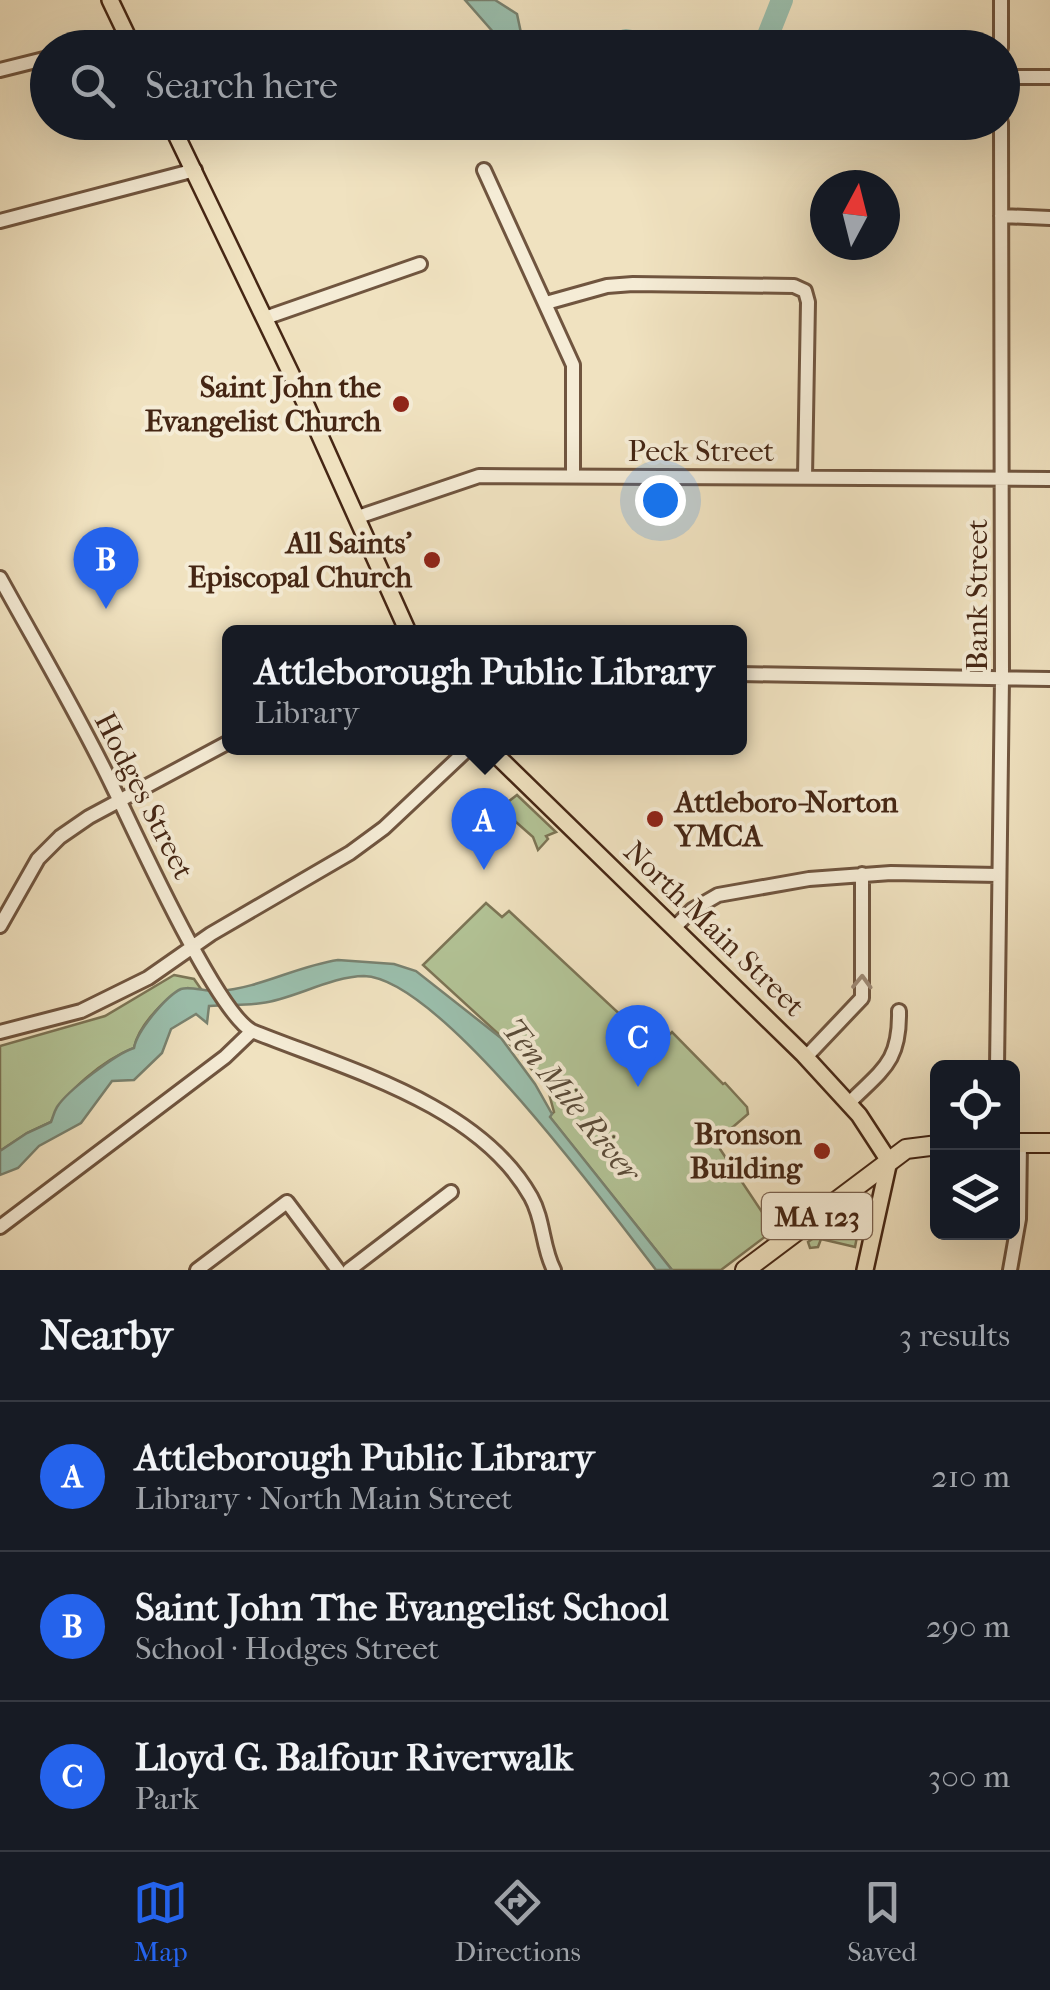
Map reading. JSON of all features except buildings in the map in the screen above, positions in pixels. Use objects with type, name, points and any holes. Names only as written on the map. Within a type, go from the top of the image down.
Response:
[{"type":"highway","points":[[1020,1143],[1050,1143]]},
{"type":"highway","name":"MA 123","points":[[745,1270],[908,1148],[930,1146]]},
{"type":"main road","points":[[110,0],[124,30]]},
{"type":"main road","points":[[179,140],[358,517],[405,625]]},
{"type":"main road","name":"North Main Street","points":[[496,755],[806,1057],[849,1103],[889,1162]]},
{"type":"main road","points":[[865,1270],[889,1162]]},
{"type":"street","points":[[1001,0],[1001,30]]},
{"type":"street","points":[[0,70],[30,62]]},
{"type":"street","points":[[1020,77],[1050,78]]},
{"type":"street","name":"Bank Street","points":[[997,1060],[1002,678],[1001,140]]},
{"type":"street","points":[[0,221],[194,170]]},
{"type":"street","points":[[484,170],[573,366],[573,475]]},
{"type":"street","points":[[1001,216],[1050,218]]},
{"type":"street","points":[[265,318],[420,264]]},
{"type":"street","points":[[546,303],[607,286],[633,284],[794,286],[805,291],[805,477]]},
{"type":"street","name":"Peck Street","points":[[358,517],[479,476],[1050,480]]},
{"type":"street","name":"Hodges Street","points":[[0,578],[214,984],[229,1010],[252,1031]]},
{"type":"street","points":[[747,674],[1050,679]]},
{"type":"street","points":[[0,926],[44,852],[76,825],[222,746]]},
{"type":"street","points":[[2,1030],[63,1017],[148,978],[193,946],[350,853],[384,828],[462,755]]},
{"type":"street","points":[[806,1057],[862,998],[862,874]]},
{"type":"street","points":[[674,928],[692,910],[718,895],[862,874],[998,875]]},
{"type":"street","points":[[849,1103],[895,1055],[899,1011]]},
{"type":"street","points":[[0,1227],[224,1057],[252,1031],[414,1097],[467,1127],[501,1158],[531,1196],[554,1270]]},
{"type":"street","points":[[1010,1270],[1019,1219],[1016,1150]]},
{"type":"street","points":[[349,1270],[451,1192]]},
{"type":"street","points":[[197,1270],[287,1202],[338,1270]]},
{"type":"shaded area","points":[[465,0],[495,0],[517,14],[520,30],[491,30]]},
{"type":"shaded area","points":[[517,795],[556,832],[546,836],[548,839],[538,850],[533,837],[500,808]]},
{"type":"shaded area","points":[[486,903],[502,917],[509,911],[656,1048],[672,1032],[747,1107],[748,1114],[720,1138],[720,1149],[774,1230],[721,1270],[672,1270],[549,1116],[554,1112],[548,1090],[516,1050],[423,965]]},
{"type":"shaded area","points":[[338,960],[394,964],[416,971],[501,1038],[535,1084],[552,1114],[550,1117],[672,1270],[656,1270],[562,1150],[477,1053],[435,1014],[396,987],[364,976],[273,1001],[209,1006],[207,1023],[196,1014],[171,1029],[162,1053],[134,1080],[112,1081],[81,1123],[39,1146],[18,1168],[0,1175],[0,1151],[51,1122],[57,1107],[71,1092],[134,1048],[160,1006],[181,989],[234,989]]},
{"type":"shaded area","points":[[174,975],[194,979],[203,992],[188,988],[171,997],[147,1021],[134,1048],[86,1078],[65,1099],[51,1122],[0,1151],[0,1046],[105,1016]]},
{"type":"shaded area","points":[[849,1213],[860,1221],[855,1247],[821,1239],[818,1247],[810,1248],[808,1242]]},
{"type":"waterway","points":[[770,30],[782,0]]},
{"type":"place","name":"Saint John the Evangelist Church","points":[[401,404]]},
{"type":"place","name":"All Saints' Episcopal Church","points":[[432,560]]},
{"type":"place","name":"Saint John The Evangelist School","points":[[106,609]]},
{"type":"place","name":"Attleboro-Norton YMCA","points":[[655,819]]},
{"type":"place","name":"Attleborough Public Library","points":[[484,870]]},
{"type":"place","name":"Lloyd G. Balfour Riverwalk","points":[[638,1087]]},
{"type":"place","name":"Bronson Building","points":[[822,1151]]},
{"type":"water label","name":"Ten Mile River","points":[[571,1100]]}]
